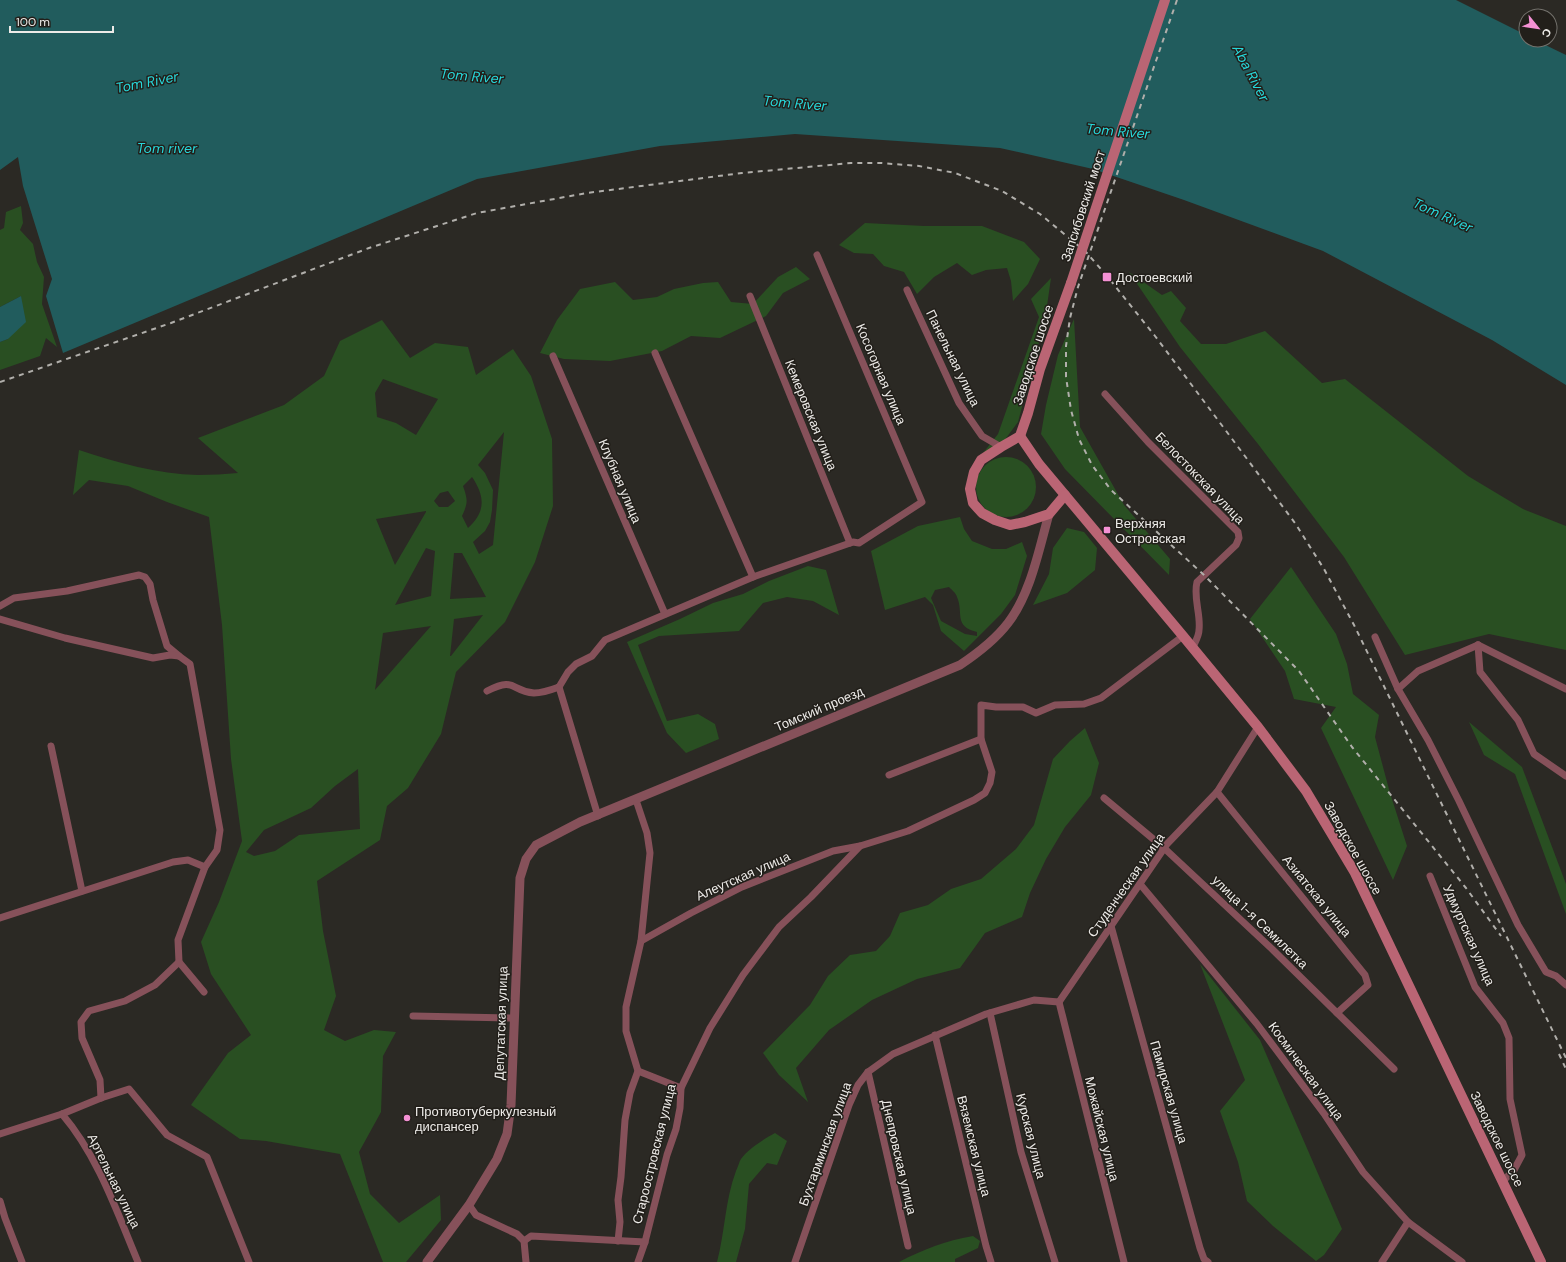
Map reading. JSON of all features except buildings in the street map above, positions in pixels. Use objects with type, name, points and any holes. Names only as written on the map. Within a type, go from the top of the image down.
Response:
[{"type":"main road","name":"Запсибовский мост","points":[[1071,283],[1165,0]]},
{"type":"main road","name":"Заводское шоссе","points":[[1071,283],[1040,369],[1020,436],[1039,464],[1065,496],[1258,727],[1306,791],[1355,873],[1503,1181],[1540,1262]]},
{"type":"main road","points":[[1020,436],[981,460],[974,472],[970,489],[973,503],[982,513],[995,520],[1010,525],[1049,514],[1065,496]]},
{"type":"street","name":"Косогорная улица","points":[[818,255],[922,502],[859,543],[852,543]]},
{"type":"street","name":"Панельная улица","points":[[907,290],[959,403],[982,436],[1001,447]]},
{"type":"street","name":"Кемеровская улица","points":[[750,296],[852,543]]},
{"type":"street","points":[[655,353],[753,577]]},
{"type":"street","name":"Клубная улица","points":[[553,356],[665,614]]},
{"type":"street","name":"Белостокская улица","points":[[1105,394],[1148,442],[1238,532],[1239,538],[1236,545],[1198,582],[1195,590],[1200,620],[1199,632],[1192,648]]},
{"type":"street","name":"Томский проезд","points":[[544,840],[580,822],[598,816],[960,665],[982,650],[1008,622],[1026,592],[1049,514]]},
{"type":"street","points":[[487,691],[508,683],[533,693],[559,687],[568,672],[576,664],[592,656],[605,640],[753,577],[852,543]]},
{"type":"street","points":[[0,606],[14,598],[67,591],[139,575],[145,577],[150,584],[153,600],[167,646],[190,664],[220,830],[217,850],[205,867],[178,940],[179,962],[204,992]]},
{"type":"street","points":[[0,619],[65,638],[153,658],[170,655],[179,656]]},
{"type":"street","name":"Староостровская улица","points":[[638,1262],[645,1242],[667,1155],[676,1130],[682,1088],[710,1028],[743,975],[779,927],[811,897],[860,846],[908,831],[974,800],[985,793],[990,783],[992,772],[981,739],[981,705],[996,707],[1023,707],[1036,713],[1055,705],[1084,704],[1101,698],[1183,636]]},
{"type":"street","points":[[1375,637],[1398,689],[1431,746],[1518,925],[1546,972],[1556,976],[1566,985]]},
{"type":"street","points":[[1398,689],[1418,670],[1478,644]]},
{"type":"street","points":[[1478,644],[1566,689]]},
{"type":"street","points":[[1478,644],[1480,672],[1518,720],[1534,754],[1566,776]]},
{"type":"street","points":[[559,687],[598,816]]},
{"type":"street","name":"Студенческая улица","points":[[1059,1002],[1164,848],[1217,792],[1258,727]]},
{"type":"street","points":[[889,775],[981,739]]},
{"type":"street","points":[[51,746],[82,891]]},
{"type":"street","name":"Азиатская улица","points":[[1217,792],[1365,975],[1368,985],[1337,1013]]},
{"type":"street","name":"улица 1-я Семилетка","points":[[1104,798],[1164,848],[1272,949],[1394,1069]]},
{"type":"street","points":[[618,1241],[620,1222],[618,1200],[625,1120],[630,1093],[638,1071],[626,1031],[626,1007],[641,941],[650,853],[647,833],[636,800]]},
{"type":"street","name":"Депутатская улица","points":[[427,1262],[469,1205],[497,1158],[507,1134],[511,1104],[520,878],[526,859],[536,845],[544,840]]},
{"type":"street","name":"Алеутская улица","points":[[641,941],[742,887],[833,851],[860,846]]},
{"type":"street","points":[[0,918],[173,862],[188,860],[205,867]]},
{"type":"street","name":"Удмуртская улица","points":[[1430,876],[1475,987],[1503,1023],[1509,1038],[1510,1099],[1522,1155],[1514,1170],[1503,1181]]},
{"type":"street","name":"Космическая улица","points":[[1140,884],[1257,1024],[1325,1115],[1363,1172],[1408,1222],[1462,1262]]},
{"type":"street","name":"Памирская улица","points":[[1111,926],[1200,1248],[1204,1259],[1208,1262]]},
{"type":"street","points":[[101,1098],[100,1080],[82,1038],[81,1022],[89,1011],[126,1001],[155,985],[179,962]]},
{"type":"street","name":"Бухтарминская улица","points":[[795,1262],[849,1105],[858,1085],[868,1072],[893,1054],[990,1013],[1034,1000],[1059,1002]]},
{"type":"street","name":"Можайская улица","points":[[1059,1002],[1124,1262]]},
{"type":"street","name":"Курская улица","points":[[990,1013],[1021,1152],[1055,1262]]},
{"type":"street","points":[[413,1016],[514,1018]]},
{"type":"street","name":"Вяземская улица","points":[[936,1035],[991,1262]]},
{"type":"street","points":[[638,1071],[682,1088]]},
{"type":"street","name":"Днепровская улица","points":[[868,1072],[908,1246]]},
{"type":"street","points":[[0,1134],[62,1114],[101,1098],[129,1089],[166,1136],[207,1157],[249,1262]]},
{"type":"street","name":"Артельная улица","points":[[62,1114],[70,1123],[89,1153],[111,1197],[138,1262]]},
{"type":"street","points":[[0,1200],[5,1218],[22,1262]]},
{"type":"street","points":[[469,1205],[476,1215],[517,1234],[524,1241],[526,1262]]},
{"type":"street","points":[[1382,1262],[1408,1222]]},
{"type":"street","points":[[524,1241],[531,1236],[645,1242]]},
{"type":"green space","points":[[21,206],[23,223],[20,230],[33,244],[37,262],[44,277],[42,304],[57,347],[46,338],[40,356],[0,370],[0,342],[8,339],[21,296],[0,307],[0,230],[4,228],[6,212]]},
{"type":"green space","points":[[865,223],[924,226],[982,226],[1024,242],[1040,259],[1028,284],[1013,301],[1011,281],[1007,268],[986,270],[972,275],[957,263],[934,277],[917,294],[904,272],[884,266],[873,254],[854,253],[839,245]]},
{"type":"green space","points":[[796,267],[810,279],[783,293],[766,316],[720,338],[691,336],[662,351],[610,361],[564,359],[540,353],[557,320],[580,289],[615,282],[633,300],[657,297],[674,289],[703,283],[718,282],[731,302],[753,304],[778,277]]},
{"type":"green space","points":[[1129,272],[1162,295],[1171,291],[1186,308],[1180,321],[1201,344],[1226,344],[1265,331],[1322,383],[1345,379],[1468,476],[1523,509],[1566,526],[1566,650],[1489,634],[1405,655],[1344,557],[1258,444],[1180,347]]},
{"type":"green space","points":[[1051,278],[1045,320],[1018,422],[998,449],[976,462],[998,434],[1039,317],[1031,299]]},
{"type":"green space","points":[[1074,319],[1080,427],[1124,505],[1170,559],[1169,575],[1065,469],[1041,434],[1046,405],[1058,355]]},
{"type":"green space","points":[[382,320],[410,358],[435,343],[468,347],[476,375],[513,349],[531,376],[552,439],[553,506],[535,562],[505,622],[456,672],[441,734],[408,788],[387,806],[380,840],[317,881],[323,931],[336,996],[324,1030],[345,1041],[374,1030],[396,1032],[383,1056],[381,1112],[359,1152],[370,1194],[399,1223],[440,1195],[441,1220],[406,1262],[383,1262],[340,1154],[266,1141],[240,1139],[191,1105],[228,1053],[251,1035],[211,974],[201,942],[219,902],[242,841],[231,759],[222,625],[209,517],[128,486],[89,480],[73,495],[79,450],[153,470],[198,475],[238,473],[198,438],[284,405],[324,376],[340,341]],"holes":[[[383,379],[438,399],[416,435],[396,423],[377,417],[375,393]],[[504,432],[493,545],[479,554],[473,542],[485,531],[490,522],[492,510],[493,490],[485,473],[478,465]],[[472,477],[479,491],[482,504],[478,516],[468,528],[462,516],[467,501],[463,486]],[[448,491],[455,501],[448,507],[439,507],[434,501],[440,493]],[[426,512],[395,565],[376,519]],[[426,548],[435,551],[431,596],[395,605]],[[454,553],[462,553],[486,597],[450,599]],[[483,615],[451,656],[454,619]],[[431,626],[375,690],[383,633]],[[358,769],[360,829],[299,835],[275,851],[254,856],[246,852],[264,830],[311,808],[335,786]]]},
{"type":"green space","points":[[1000,457],[1012,457],[1023,462],[1031,470],[1036,481],[1034,499],[1023,512],[1012,517],[1000,517],[989,512],[981,504],[976,493],[976,481],[981,470],[989,462]]},
{"type":"green space","points":[[960,517],[964,529],[972,541],[992,549],[1006,549],[1022,542],[1027,556],[1015,595],[1001,614],[964,651],[941,631],[933,605],[925,597],[885,610],[871,551],[918,526]],"holes":[[[949,587],[957,597],[962,623],[977,632],[977,636],[965,634],[941,621],[931,598],[935,590]]]},
{"type":"green space","points":[[1067,528],[1084,532],[1097,548],[1095,570],[1067,593],[1033,605],[1049,574],[1053,548]]},
{"type":"green space","points":[[808,566],[826,570],[839,615],[813,601],[787,597],[763,603],[739,631],[659,636],[638,645],[667,721],[698,714],[715,724],[719,739],[686,753],[667,733],[627,642],[713,603],[743,594],[769,581]]},
{"type":"green space","points":[[1291,567],[1336,634],[1347,664],[1353,694],[1379,715],[1375,737],[1390,793],[1407,846],[1393,880],[1321,728],[1336,707],[1294,699],[1285,671],[1250,619]]},
{"type":"green space","points":[[1469,722],[1522,767],[1566,884],[1566,914],[1515,774],[1484,755]]},
{"type":"green space","points":[[1085,728],[1099,763],[1091,795],[1065,827],[1046,859],[1030,893],[1022,917],[985,933],[960,968],[917,979],[872,1000],[829,1030],[796,1068],[808,1102],[779,1075],[763,1053],[810,1005],[828,976],[850,955],[876,951],[890,936],[900,913],[928,905],[951,889],[981,879],[1016,849],[1034,825],[1053,759]]},
{"type":"green space","points":[[1200,964],[1260,1040],[1342,1229],[1324,1255],[1316,1261],[1273,1226],[1247,1201],[1238,1162],[1220,1111],[1245,1080]]},
{"type":"green space","points":[[775,1133],[787,1141],[777,1165],[767,1163],[749,1184],[745,1229],[736,1262],[717,1262],[732,1182],[741,1159],[761,1141]]},
{"type":"green space","points":[[973,1236],[980,1241],[978,1248],[955,1259],[955,1262],[899,1262],[935,1246],[953,1240]]},
{"type":"water","name":"Tom river","points":[[0,0],[1456,0],[1518,31],[1518,48],[1552,48],[1566,55],[1566,385],[1492,340],[1323,251],[1184,200],[1093,169],[1000,148],[795,134],[660,146],[477,179],[63,353],[46,296],[52,279],[23,186],[18,157],[0,170]]},
{"type":"water","points":[[21,296],[26,322],[8,339],[0,342],[0,307]]},
{"type":"railway","points":[[1177,0],[1078,287],[1070,318],[1066,346],[1066,377],[1071,410],[1079,439],[1092,465],[1111,490],[1204,575],[1299,671],[1352,747],[1466,888],[1501,936]]},
{"type":"railway","points":[[0,382],[171,323],[369,248],[477,213],[587,193],[742,173],[851,163],[881,163],[919,166],[955,173],[1002,191],[1040,214],[1086,252],[1155,336],[1295,523],[1324,569],[1354,625],[1566,1058]]},
{"type":"railway","points":[[1559,1054],[1566,1069]]},
{"type":"place","name":"Достоевский","points":[[1107,277]]},
{"type":"place","name":"Верхняя Островская","points":[[1107,530]]},
{"type":"place","name":"Противотуберкулезный диспансер","points":[[407,1118]]},
{"type":"water label","name":"Aba River","points":[[1251,73]]},
{"type":"water label","name":"Tom River","points":[[472,76]]},
{"type":"water label","name":"Tom River","points":[[147,82]]},
{"type":"water label","name":"Tom River","points":[[795,103]]},
{"type":"water label","name":"Tom River","points":[[1118,131]]},
{"type":"water label","name":"Tom River","points":[[1443,215]]}]
